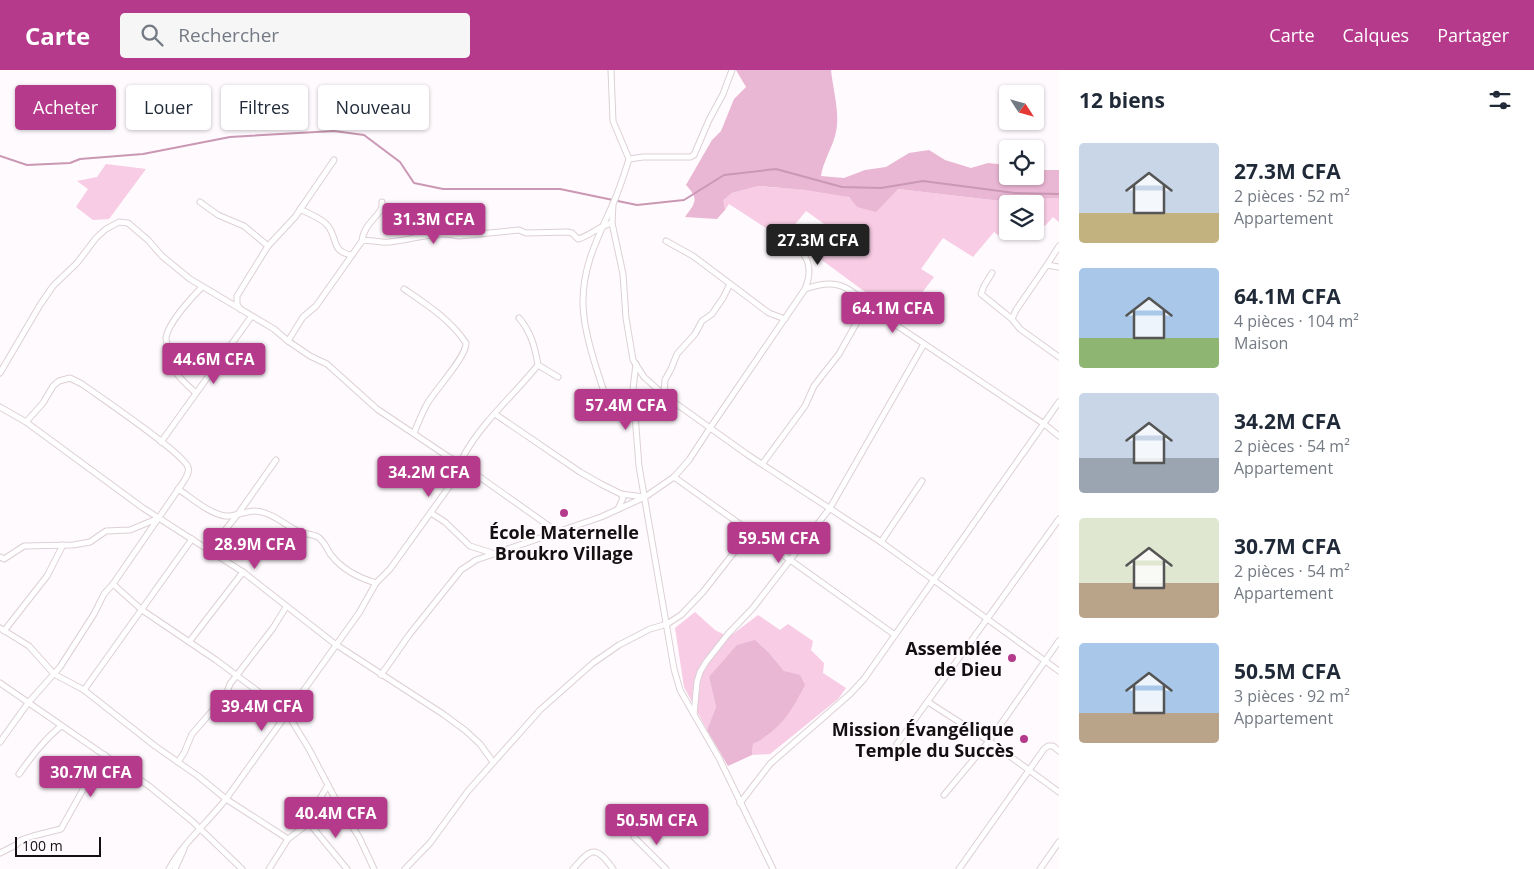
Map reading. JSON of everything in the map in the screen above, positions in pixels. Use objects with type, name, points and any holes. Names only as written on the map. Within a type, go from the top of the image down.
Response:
[{"type":"street","points":[[611,70],[613,121],[629,159],[613,204],[588,262],[583,306],[586,326],[611,413]]},
{"type":"street","points":[[629,159],[643,157],[690,157],[694,155],[723,94],[732,70]]},
{"type":"street","points":[[241,311],[237,304],[237,296],[268,246],[300,209],[334,160]]},
{"type":"street","points":[[200,202],[218,215],[244,226],[268,246]]},
{"type":"street","points":[[288,341],[304,317],[316,306],[362,241],[364,229],[382,209],[382,202]]},
{"type":"street","points":[[613,204],[612,223],[623,274],[626,318],[630,342],[636,364],[644,378],[664,395],[748,455],[882,542],[1059,671]]},
{"type":"street","points":[[300,209],[322,220],[328,226],[339,249],[344,253],[352,255]]},
{"type":"street","points":[[0,373],[53,286],[77,263],[106,228],[119,222],[128,223],[136,228],[162,256],[190,279],[274,329],[288,341],[317,360],[327,364],[377,409],[460,463],[556,531]]},
{"type":"street","points":[[362,241],[366,240],[376,243],[392,242],[427,235],[450,234],[459,236],[519,230],[526,233],[567,232],[572,233],[578,239],[584,238],[602,226],[612,223]]},
{"type":"street","points":[[666,241],[694,256],[769,313],[785,319]]},
{"type":"street","points":[[1012,319],[1021,302],[1048,265],[1059,246]]},
{"type":"street","points":[[381,675],[409,635],[461,570],[476,560],[493,553],[601,517],[645,497],[674,477],[689,460],[805,289],[810,277],[808,264],[804,254],[799,250]]},
{"type":"street","points":[[1048,265],[1059,267]]},
{"type":"street","points":[[992,273],[981,294],[1012,319],[1020,329],[1059,358]]},
{"type":"street","points":[[664,395],[665,380],[672,369],[677,354],[696,334],[702,321],[712,314],[730,284]]},
{"type":"street","points":[[805,289],[821,284],[840,285],[855,294],[872,309],[1059,436]]},
{"type":"street","points":[[196,393],[182,380],[170,363],[166,338],[170,328],[202,287]]},
{"type":"street","points":[[404,289],[432,309],[466,342],[462,357],[427,404],[414,432]]},
{"type":"street","points":[[763,463],[805,406],[814,386],[839,354],[861,315],[866,310],[872,309]]},
{"type":"street","points":[[161,442],[251,317]]},
{"type":"street","points":[[519,318],[526,326],[534,342],[538,365],[558,377]]},
{"type":"street","points":[[694,715],[697,682],[706,662],[728,634],[753,608],[830,508],[924,344]]},
{"type":"street","points":[[636,364],[633,389],[639,466],[674,669],[680,690],[719,758],[773,869]]},
{"type":"street","points":[[169,869],[185,843],[226,799],[359,612],[376,583],[390,569],[431,513],[461,470],[460,463],[479,430],[538,365]]},
{"type":"street","points":[[0,742],[28,703],[54,674],[94,614],[104,594],[159,518],[188,474],[189,469],[184,460],[161,442],[82,384],[70,378],[59,381],[53,386],[43,403],[26,422]]},
{"type":"street","points":[[740,803],[770,764],[864,679],[1059,402]]},
{"type":"street","points":[[0,407],[26,422],[143,508],[243,572],[335,644],[444,714],[480,744],[493,762]]},
{"type":"street","points":[[495,414],[580,472],[621,494],[645,497]]},
{"type":"street","points":[[214,553],[226,529],[276,460]]},
{"type":"street","points":[[674,477],[895,635]]},
{"type":"street","points":[[882,542],[922,481]]},
{"type":"street","points":[[178,489],[216,513],[225,516],[262,512],[283,521],[300,532],[320,538],[333,557],[344,567],[362,579],[376,583]]},
{"type":"street","points":[[617,510],[623,498],[621,494]]},
{"type":"street","points":[[431,513],[445,522],[470,546],[493,553]]},
{"type":"street","points":[[0,557],[4,559],[24,546],[90,542],[106,531],[130,530],[159,518]]},
{"type":"street","points":[[897,744],[1059,519]]},
{"type":"street","points":[[405,869],[430,843],[468,791],[540,710],[593,663],[619,645],[650,629],[667,624],[693,604],[750,532]]},
{"type":"street","points":[[84,690],[192,539]]},
{"type":"street","points":[[63,545],[47,576],[2,630],[29,646],[54,674],[84,690],[226,799],[288,839]]},
{"type":"street","points":[[189,642],[243,572]]},
{"type":"street","points":[[113,584],[142,610],[237,676],[286,713],[309,749],[374,869]]},
{"type":"street","points":[[178,762],[184,754],[192,734],[226,695],[230,684],[273,628],[286,607]]},
{"type":"street","points":[[944,795],[988,741],[1059,642]]},
{"type":"street","points":[[0,683],[149,786],[200,828],[242,869]]},
{"type":"street","points":[[928,702],[988,741],[1059,792]]},
{"type":"street","points":[[19,774],[37,749],[62,726]]},
{"type":"street","points":[[959,869],[1048,746],[1053,746],[1059,750]]},
{"type":"street","points":[[0,853],[16,846],[21,840],[61,829],[94,770],[106,755]]},
{"type":"street","points":[[269,869],[288,839],[309,823],[313,810],[328,785]]},
{"type":"street","points":[[309,823],[347,869]]},
{"type":"street","points":[[634,838],[666,869]]},
{"type":"street","points":[[1040,869],[1059,842]]},
{"type":"street","points":[[175,869],[185,843]]},
{"type":"street","points":[[573,869],[587,854],[593,852],[601,855],[613,869]]},
{"type":"shaded area","points":[[736,70],[831,70],[837,111],[837,128],[821,176],[844,178],[865,170],[886,167],[909,153],[929,150],[945,160],[971,168],[988,163],[999,164],[999,185],[1044,185],[1044,170],[1059,170],[1059,198],[1044,199],[1044,195],[999,195],[999,201],[898,189],[876,212],[857,207],[849,197],[806,190],[758,186],[732,193],[723,200],[725,210],[717,219],[685,217],[694,204],[693,194],[686,185],[712,140],[721,131],[734,99],[746,87]]},
{"type":"shaded area","points":[[106,164],[146,169],[109,219],[93,220],[76,207],[88,189],[77,181],[97,177]]},
{"type":"shaded area","points":[[758,186],[833,193],[850,198],[857,207],[898,189],[999,201],[999,236],[994,232],[973,257],[943,238],[921,269],[934,277],[902,319],[819,258],[837,233],[806,211],[783,239],[729,204],[725,210],[722,200],[732,193]]},
{"type":"shaded area","points":[[1059,198],[1059,222],[1053,217],[1045,226],[1044,199]]},
{"type":"shaded area","points":[[695,612],[715,630],[729,637],[758,615],[780,630],[788,624],[813,641],[811,650],[824,663],[823,673],[846,688],[838,699],[770,754],[752,755],[753,744],[778,726],[794,704],[804,685],[784,671],[770,654],[709,677],[716,707],[707,730],[684,687],[675,628]]},
{"type":"shaded area","points":[[755,640],[784,671],[800,675],[805,685],[795,704],[778,726],[753,744],[752,755],[728,766],[707,730],[716,707],[709,677],[737,645]]},
{"type":"waterway","points":[[0,156],[27,165],[70,163],[80,159],[143,154],[230,137],[334,131],[364,135],[400,162],[414,183],[443,189],[560,189],[637,205],[684,200],[724,175],[776,169],[842,187],[881,188],[923,181],[1015,193],[1059,194]]},
{"type":"place","name":"École Maternelle Broukro Village","points":[[564,513]]},
{"type":"place","name":"Assemblée de Dieu","points":[[1012,658]]},
{"type":"place","name":"Mission Évangélique Temple du Succès","points":[[1024,739]]}]
